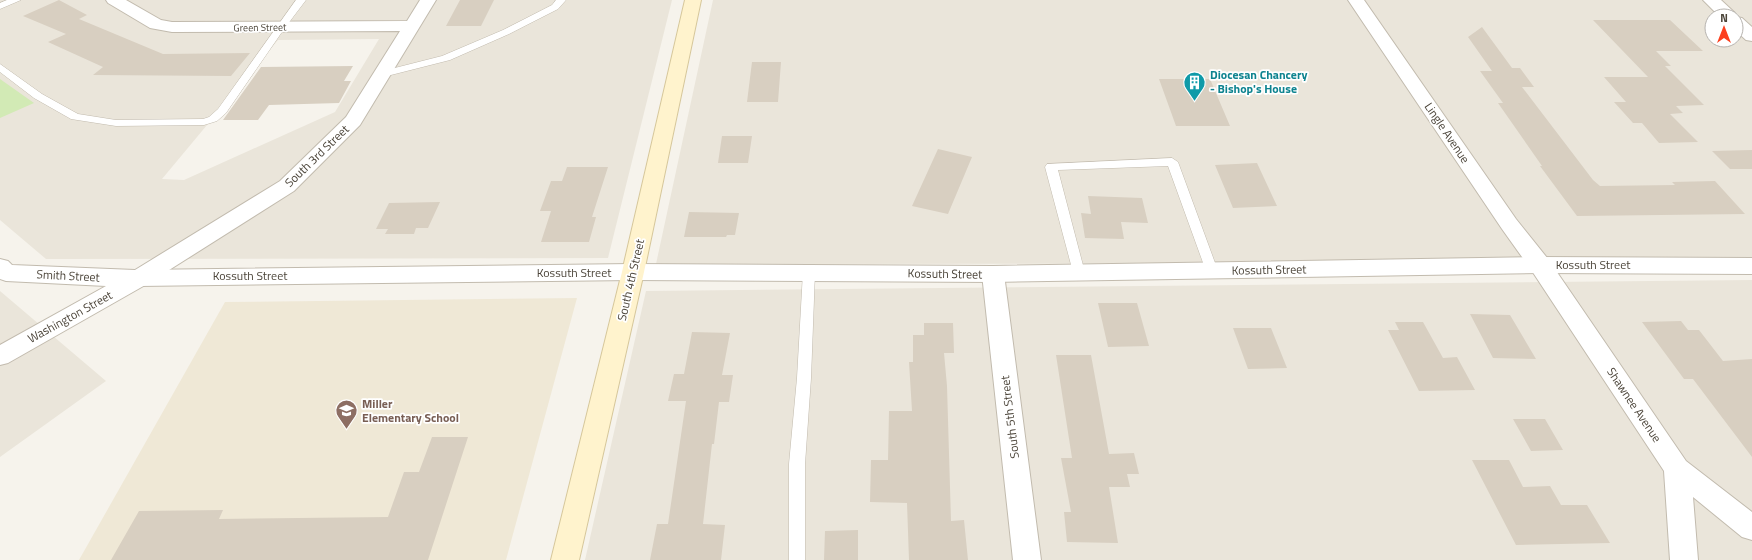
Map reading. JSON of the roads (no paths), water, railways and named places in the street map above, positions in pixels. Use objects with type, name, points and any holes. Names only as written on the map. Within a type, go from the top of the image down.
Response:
[{"type":"main road","name":"South 4th Street","points":[[565,560],[633,272],[693,0]]},
{"type":"street","name":"Green Street","points":[[114,0],[156,24],[167,26],[194,28],[412,26]]},
{"type":"street","name":"South 3rd Street","points":[[139,278],[287,186],[353,121],[428,0]]},
{"type":"street","name":"Lingle Avenue","points":[[1356,0],[1509,224],[1540,265]]},
{"type":"street","points":[[1711,0],[1720,8]]},
{"type":"street","points":[[1744,29],[1752,36]]},
{"type":"street","name":"Kossuth Street","points":[[139,278],[633,272],[993,274],[1540,265],[1752,266]]},
{"type":"street","name":"Shawnee Avenue","points":[[1540,265],[1677,469],[1684,560]]},
{"type":"street","name":"Smith Street","points":[[2,272],[98,278],[139,278]]},
{"type":"street","name":"South 5th Street","points":[[993,274],[1027,560]]},
{"type":"street","name":"Washington Street","points":[[0,356],[139,278]]},
{"type":"street","points":[[1677,469],[1752,528]]},
{"type":"lane","points":[[0,6],[16,0]]},
{"type":"lane","points":[[0,67],[38,96],[75,117],[116,123],[204,122],[213,119],[222,111],[280,27],[301,0]]},
{"type":"lane","points":[[382,74],[446,58],[506,32],[555,7],[561,0]]},
{"type":"lane","points":[[1079,273],[1051,167],[1172,162],[1212,271]]},
{"type":"lane","points":[[797,560],[797,464],[804,378],[809,272]]},
{"type":"place","name":"Diocesan Chancery - Bishop's House","points":[[1194,102]]},
{"type":"place","name":"Miller Elementary School","points":[[346,430]]}]
